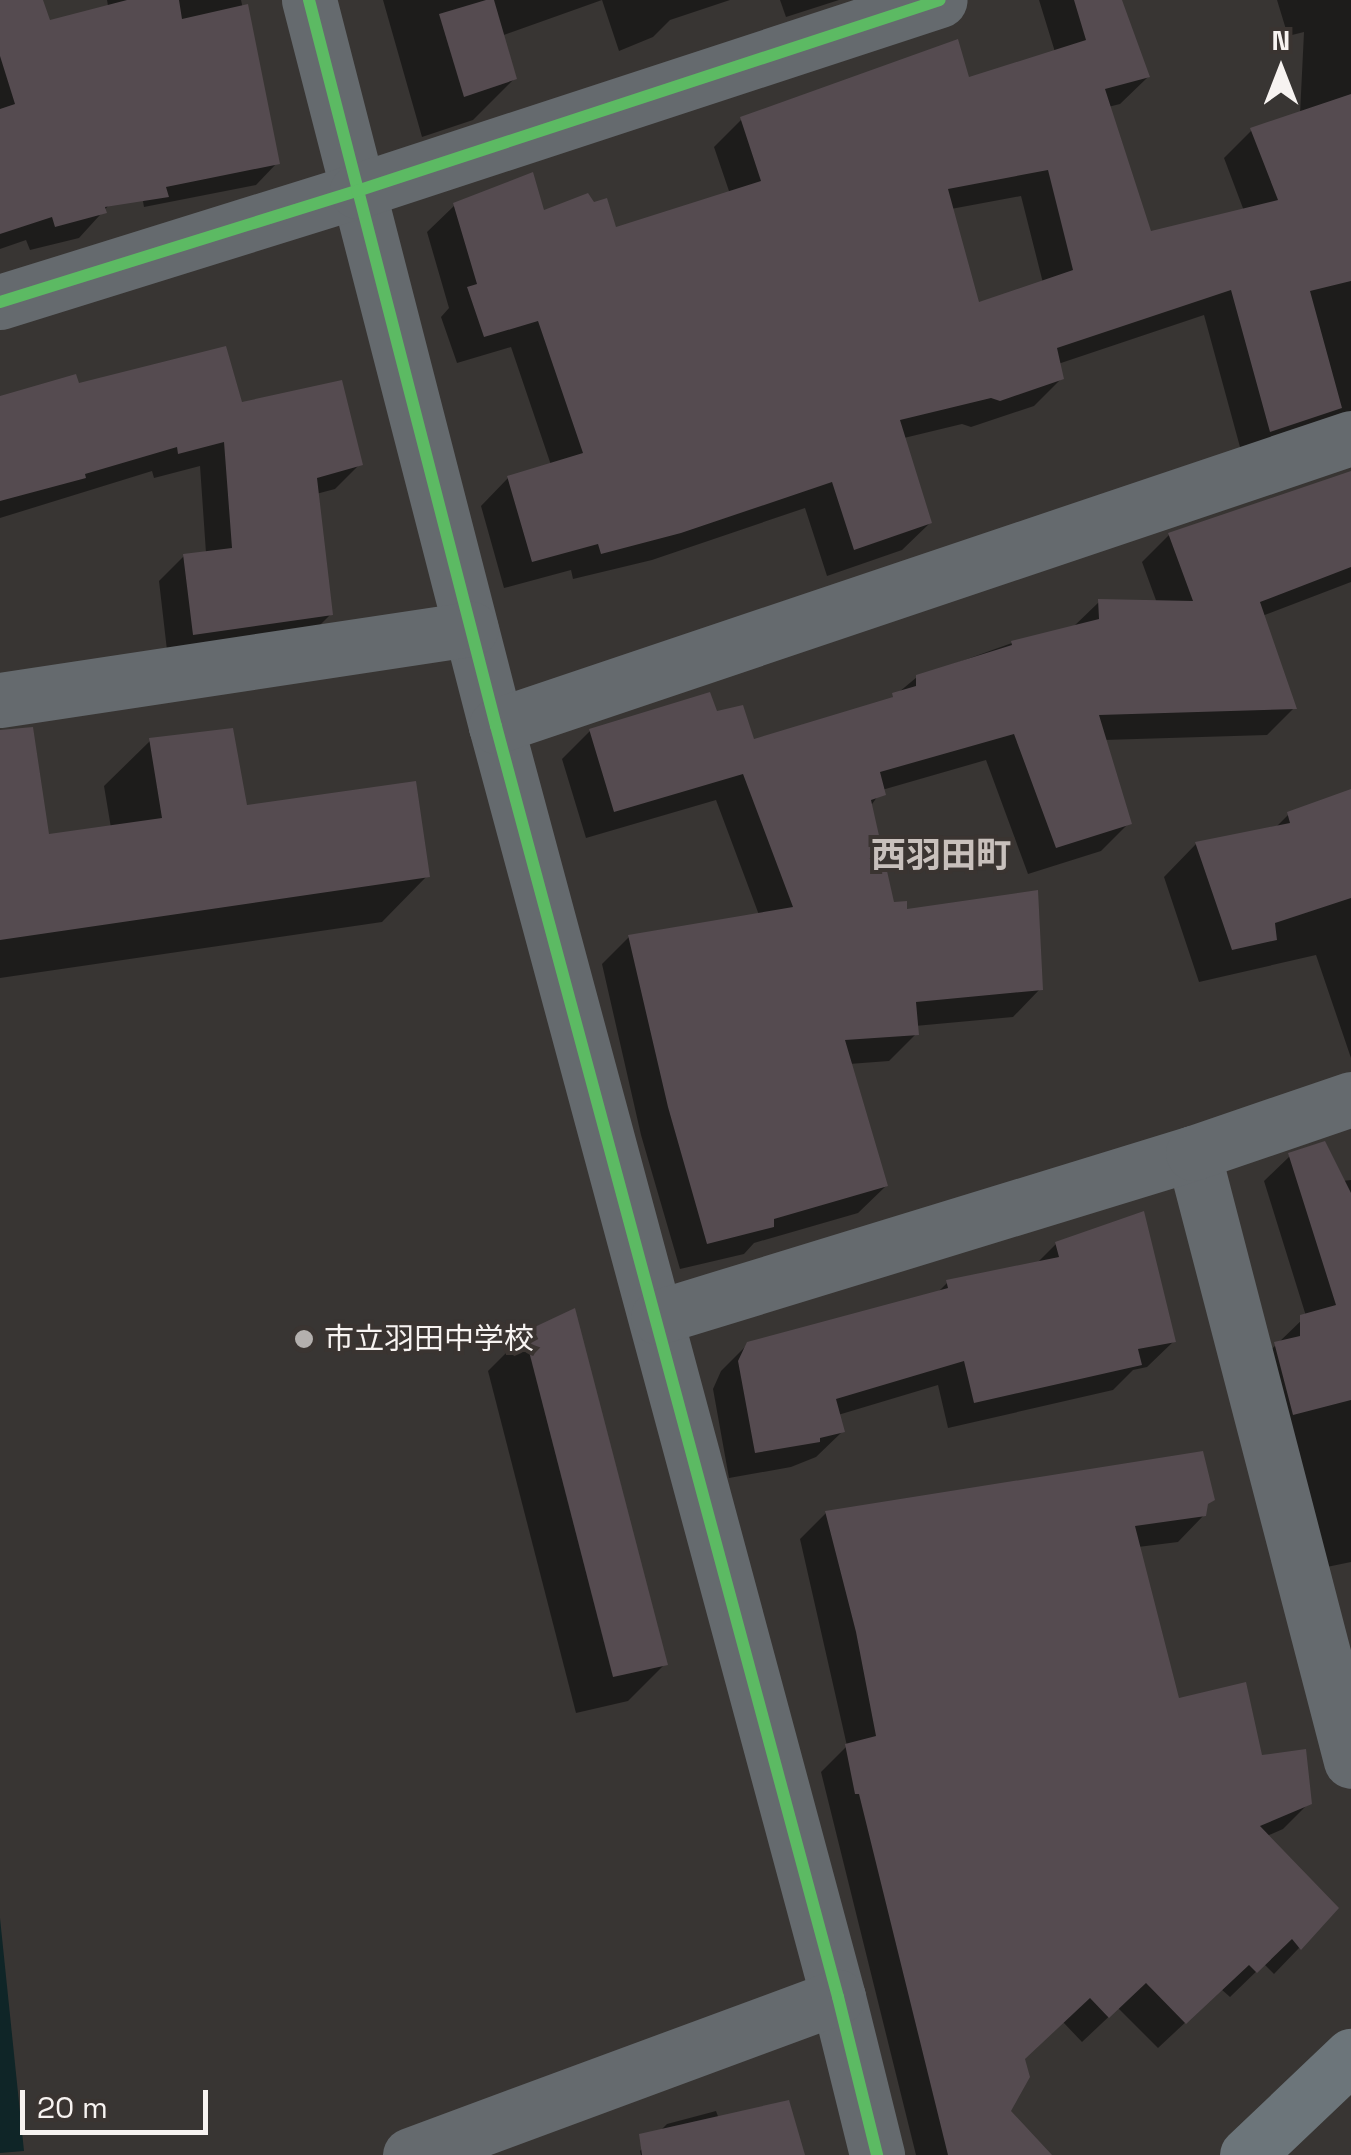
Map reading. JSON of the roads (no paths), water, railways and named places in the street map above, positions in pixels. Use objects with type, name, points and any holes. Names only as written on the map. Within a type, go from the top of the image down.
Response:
[{"type":"main road","points":[[1248,2155],[1351,2056]]},
{"type":"street","points":[[309,0],[496,726],[658,1317],[838,1997],[876,2155]]},
{"type":"street","points":[[0,302],[357,191],[940,0]]},
{"type":"street","points":[[496,726],[1351,438]]},
{"type":"street","points":[[0,700],[471,629]]},
{"type":"street","points":[[658,1317],[1193,1153],[1351,1099]]},
{"type":"street","points":[[1193,1153],[1351,1761]]},
{"type":"street","points":[[410,2155],[838,1997]]},
{"type":"water","points":[[0,1918],[24,2151],[0,2153]]},
{"type":"place","name":"市立羽田中学校","points":[[304,1339]]},
{"type":"district","name":"西羽田町","points":[[941,855]]}]
